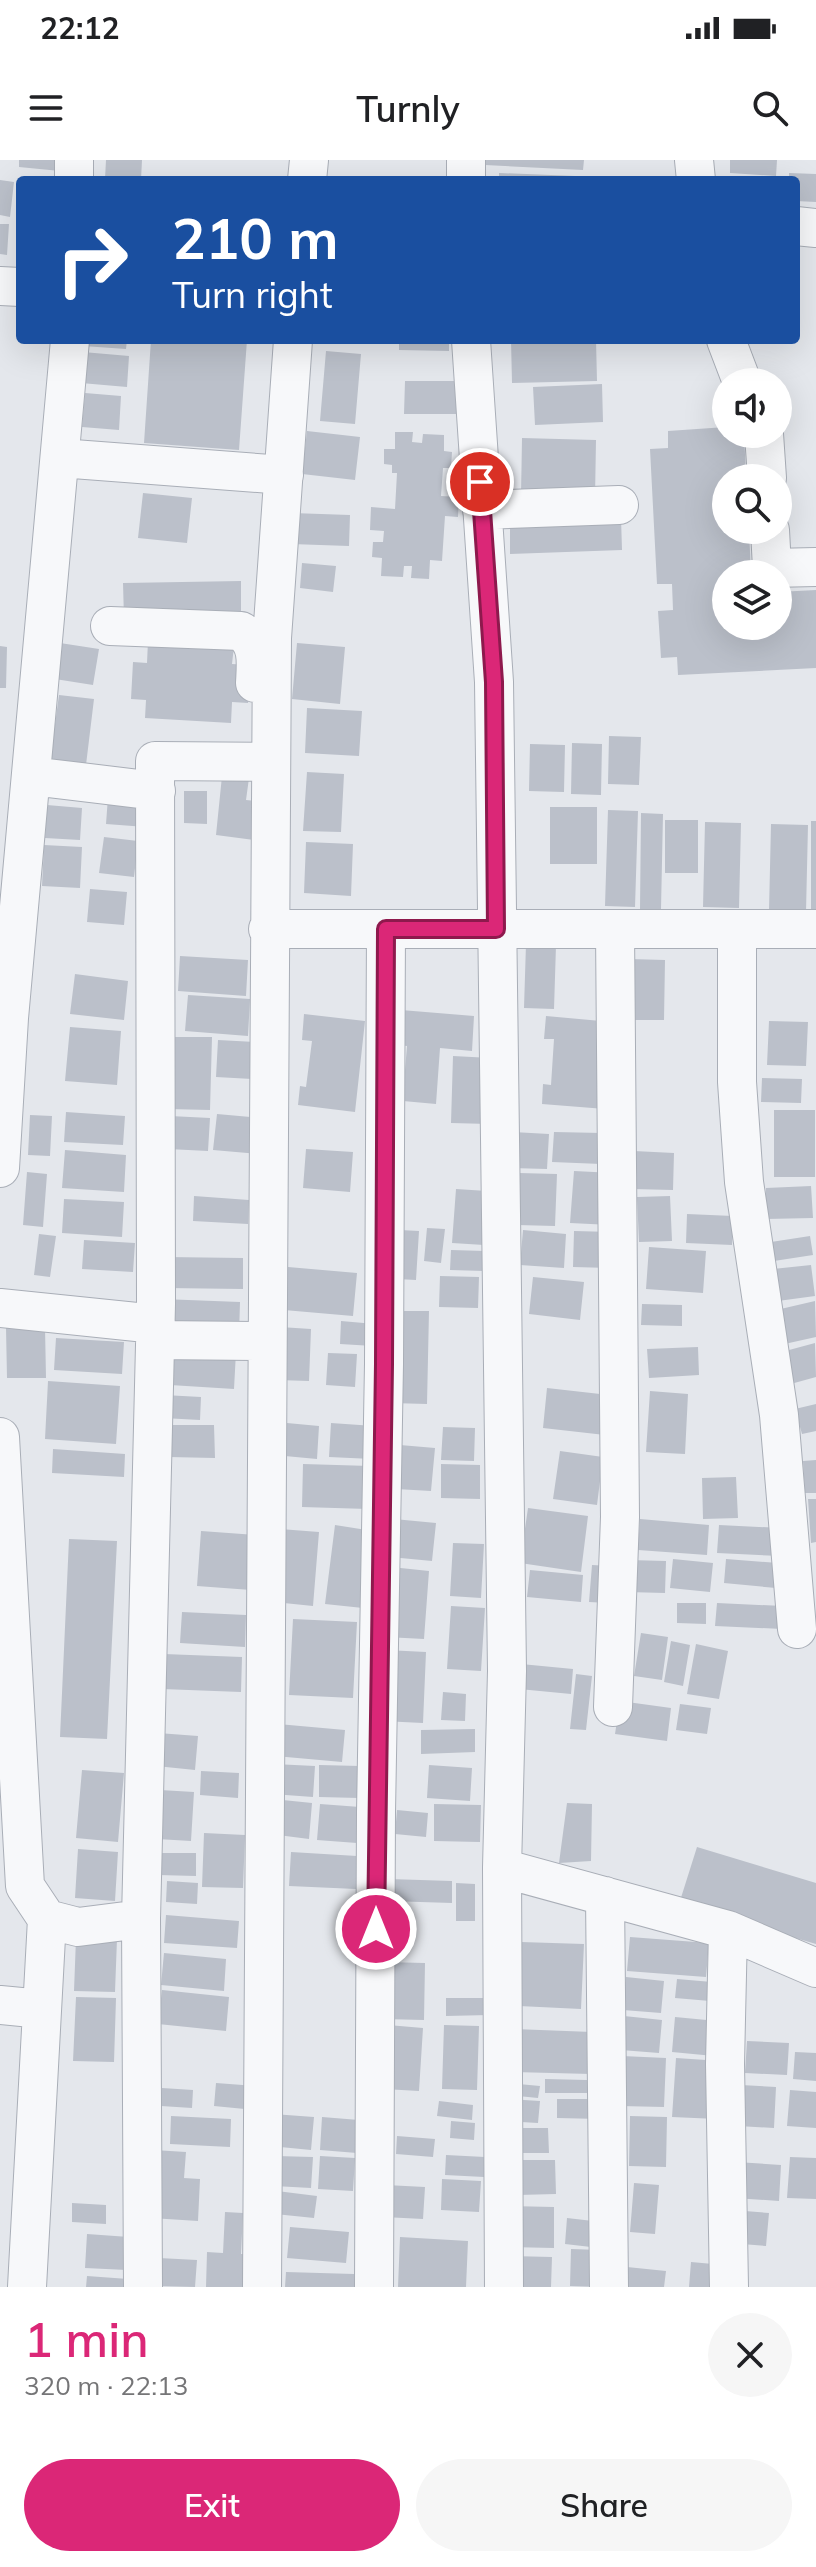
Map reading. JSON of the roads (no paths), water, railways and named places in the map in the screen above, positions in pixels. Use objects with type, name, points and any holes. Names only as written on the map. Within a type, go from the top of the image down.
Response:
[{"type":"street","points":[[0,1168],[9,1018],[70,344]]},
{"type":"street","points":[[261,762],[293,344]]},
{"type":"street","points":[[471,344],[494,682],[507,1671],[502,1868],[504,2287]]},
{"type":"street","points":[[728,344],[737,368]]},
{"type":"street","points":[[60,458],[284,475]]},
{"type":"street","points":[[482,510],[619,505]]},
{"type":"street","points":[[771,544],[772,568],[816,567]]},
{"type":"street","points":[[110,626],[233,629],[248,636],[256,655],[268,929],[262,2287]]},
{"type":"street","points":[[143,2287],[141,1919],[156,1332],[155,761],[261,762]]},
{"type":"street","points":[[31,776],[156,791]]},
{"type":"street","points":[[268,929],[816,929]]},
{"type":"street","points":[[374,2287],[386,929]]},
{"type":"street","points":[[613,1707],[620,1517],[615,930]]},
{"type":"street","points":[[737,930],[737,1082],[744,1182],[779,1415],[797,1629]]},
{"type":"street","points":[[0,1308],[156,1332],[267,1341]]},
{"type":"street","points":[[0,1437],[5,1620],[25,1886],[47,1919],[27,2287]]},
{"type":"street","points":[[502,1868],[728,1930],[816,1968]]},
{"type":"street","points":[[605,1896],[609,2287]]},
{"type":"street","points":[[47,1919],[78,1927],[141,1919]]},
{"type":"street","points":[[728,1930],[725,2064],[729,2287]]},
{"type":"street","points":[[0,2005],[42,2009]]}]
